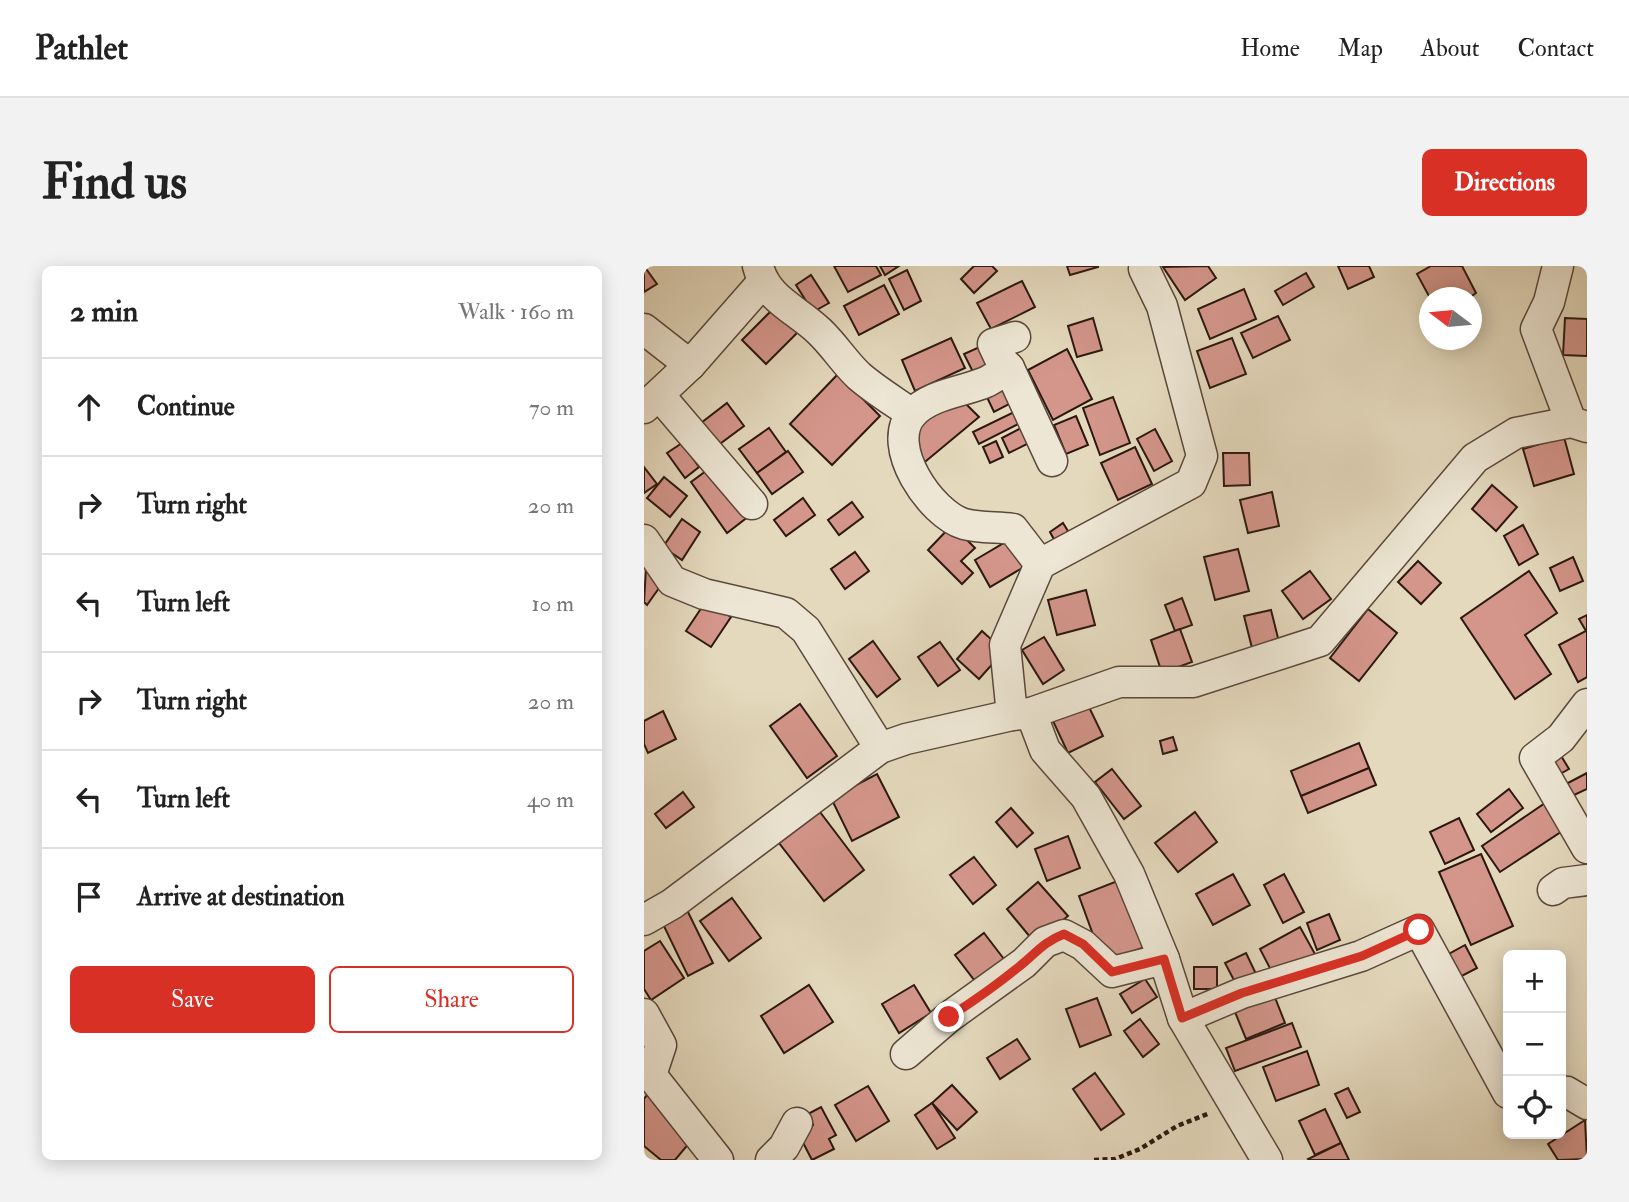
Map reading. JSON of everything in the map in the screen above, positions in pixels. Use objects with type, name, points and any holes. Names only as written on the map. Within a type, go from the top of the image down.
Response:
[{"type":"street","points":[[644,920],[672,904],[880,748],[906,738],[1021,714],[1119,682],[1193,682],[1320,641],[1475,458],[1516,433],[1579,425],[1536,329],[1549,302],[1558,266]]},
{"type":"street","points":[[1144,269],[1162,306],[1202,456],[1191,483],[1040,565],[1005,645],[1021,714],[1045,750],[1086,797],[1129,874],[1164,959],[1182,1018],[1267,1160]]},
{"type":"street","points":[[752,503],[652,402],[690,365],[760,275],[777,300],[796,310],[822,333],[861,377],[912,414]]},
{"type":"street","points":[[644,329],[690,365]]},
{"type":"street","points":[[1015,337],[993,344],[1000,359],[1009,368],[1052,461]]},
{"type":"street","points":[[1009,368],[987,382],[931,401],[912,414],[905,427],[906,456],[913,475],[930,499],[963,524],[1013,529],[1040,565]]},
{"type":"street","points":[[644,540],[672,580],[704,594],[786,613],[806,630],[880,748]]},
{"type":"street","points":[[1587,704],[1561,738],[1535,758],[1587,848]]},
{"type":"street","points":[[1553,890],[1563,883],[1587,880]]},
{"type":"street","points":[[1182,1018],[1254,989],[1362,956],[1419,930],[1503,1084]]},
{"type":"street","points":[[906,1054],[949,1017],[986,993],[1024,963],[1045,942],[1064,934],[1083,944],[1112,972],[1164,959]]},
{"type":"street","points":[[644,1014],[661,1045],[661,1051],[651,1067],[651,1074],[718,1160]]},
{"type":"street","points":[[1566,1092],[1587,1104]]},
{"type":"street","points":[[771,1160],[784,1147],[797,1123]]},
{"type":"path","points":[[1094,1160],[1115,1159],[1140,1149],[1177,1126],[1232,1101]]},
{"type":"building","points":[[644,266],[657,284],[644,292]]},
{"type":"building","points":[[834,266],[876,266],[881,275],[848,292]]},
{"type":"building","points":[[880,266],[899,266],[885,275]]},
{"type":"building","points":[[974,266],[992,266],[997,271],[974,293],[961,279]]},
{"type":"building","points":[[1067,266],[1098,266],[1098,267],[1070,275]]},
{"type":"building","points":[[1208,266],[1216,278],[1185,300],[1163,267]]},
{"type":"building","points":[[1338,266],[1369,266],[1374,277],[1348,289]]},
{"type":"building","points":[[1431,266],[1462,266],[1473,287],[1424,287],[1417,274]]},
{"type":"building","points":[[907,270],[921,301],[904,310],[889,279]]},
{"type":"building","points":[[1306,273],[1314,287],[1283,305],[1275,291]]},
{"type":"building","points":[[811,275],[829,303],[813,312],[796,285]]},
{"type":"building","points":[[1022,281],[1035,307],[991,329],[977,303]]},
{"type":"building","points":[[884,285],[899,314],[859,335],[844,306]]},
{"type":"building","points":[[1244,289],[1256,319],[1210,339],[1198,309]]},
{"type":"building","points":[[779,303],[803,327],[766,364],[742,340]]},
{"type":"building","points":[[1278,316],[1290,340],[1253,358],[1241,333]]},
{"type":"building","points":[[1093,318],[1102,350],[1077,357],[1068,326]]},
{"type":"building","points":[[1565,318],[1587,319],[1587,356],[1563,355]]},
{"type":"building","points":[[951,338],[965,368],[915,391],[902,360]]},
{"type":"building","points":[[1232,338],[1246,374],[1210,388],[1197,351]]},
{"type":"building","points":[[984,345],[994,367],[975,376],[964,354]]},
{"type":"building","points":[[1067,349],[1092,399],[1053,420],[1028,370]]},
{"type":"building","points":[[838,374],[880,416],[832,465],[790,424]]},
{"type":"building","points":[[1008,379],[1017,400],[994,412],[984,391]]},
{"type":"building","points":[[1113,397],[1130,443],[1100,455],[1083,408]]},
{"type":"building","points":[[961,399],[979,417],[920,466],[917,420]]},
{"type":"building","points":[[727,403],[744,426],[717,446],[701,423]]},
{"type":"building","points":[[1014,412],[1020,423],[979,444],[973,432]]},
{"type":"building","points":[[1076,416],[1088,445],[1066,454],[1054,425]]},
{"type":"building","points":[[769,428],[786,452],[757,473],[739,449]]},
{"type":"building","points":[[1021,428],[1029,443],[1009,453],[1002,438]]},
{"type":"building","points":[[1155,429],[1172,461],[1154,471],[1137,439]]},
{"type":"building","points":[[1564,437],[1574,474],[1534,486],[1523,449]]},
{"type":"building","points":[[996,441],[1003,457],[990,463],[983,447]]},
{"type":"building","points":[[682,443],[699,467],[685,478],[667,453]]},
{"type":"building","points":[[1135,447],[1152,484],[1118,500],[1101,463]]},
{"type":"building","points":[[788,451],[803,472],[772,494],[757,473]]},
{"type":"building","points":[[1223,453],[1249,453],[1250,485],[1224,486]]},
{"type":"building","points":[[713,466],[749,516],[727,533],[691,482]]},
{"type":"building","points":[[644,467],[657,484],[644,493]]},
{"type":"building","points":[[664,477],[687,496],[670,517],[647,498]]},
{"type":"building","points":[[1492,485],[1517,507],[1496,531],[1472,509]]},
{"type":"building","points":[[1272,492],[1279,526],[1248,533],[1240,500]]},
{"type":"building","points":[[803,498],[815,515],[786,536],[774,520]]},
{"type":"building","points":[[852,502],[863,517],[839,535],[828,520]]},
{"type":"building","points":[[682,519],[700,532],[682,560],[663,547]]},
{"type":"building","points":[[1063,523],[1071,536],[1057,545],[1050,532]]},
{"type":"building","points":[[952,525],[975,548],[961,561],[973,573],[962,584],[928,550]]},
{"type":"building","points":[[1523,525],[1538,554],[1519,565],[1504,536]]},
{"type":"building","points":[[1009,540],[1024,567],[990,587],[975,560]]},
{"type":"building","points":[[1238,549],[1249,591],[1215,600],[1204,557]]},
{"type":"building","points":[[855,552],[869,571],[845,589],[831,569]]},
{"type":"building","points":[[1573,557],[1583,581],[1560,591],[1550,568]]},
{"type":"building","points":[[1418,561],[1441,583],[1421,604],[1398,582]]},
{"type":"building","points":[[646,568],[664,581],[647,605],[644,602]]},
{"type":"building","points":[[1310,571],[1331,599],[1303,619],[1282,591]]},
{"type":"building","points":[[1529,571],[1557,613],[1525,635],[1551,674],[1515,699],[1461,618]]},
{"type":"building","points":[[1086,590],[1095,625],[1057,635],[1048,600]]},
{"type":"building","points":[[1182,598],[1192,625],[1175,631],[1165,605]]},
{"type":"building","points":[[706,601],[731,617],[711,647],[686,631]]},
{"type":"building","points":[[1368,609],[1397,633],[1359,681],[1330,658]]},
{"type":"building","points":[[1271,610],[1279,642],[1252,648],[1244,616]]},
{"type":"building","points":[[1587,615],[1587,677],[1578,682],[1559,645],[1586,631],[1579,619]]},
{"type":"building","points":[[1180,629],[1192,662],[1162,673],[1151,640]]},
{"type":"building","points":[[982,631],[1004,651],[979,679],[957,659]]},
{"type":"building","points":[[1044,637],[1064,670],[1043,684],[1022,650]]},
{"type":"building","points":[[873,641],[900,679],[877,697],[849,659]]},
{"type":"building","points":[[940,642],[960,670],[938,686],[918,657]]},
{"type":"building","points":[[800,704],[837,756],[807,778],[770,726]]},
{"type":"building","points":[[1088,705],[1103,736],[1068,753],[1053,721]]},
{"type":"building","points":[[663,711],[676,739],[648,753],[644,744],[644,721]]},
{"type":"building","points":[[1173,737],[1177,750],[1163,754],[1160,741]]},
{"type":"building","points":[[1359,743],[1369,768],[1301,796],[1291,771]]},
{"type":"building","points":[[1560,754],[1569,769],[1553,778],[1545,764]]},
{"type":"building","points":[[1369,768],[1376,785],[1308,813],[1301,796]]},
{"type":"building","points":[[1112,769],[1141,806],[1124,819],[1095,782]]},
{"type":"building","points":[[1587,773],[1587,789],[1572,796],[1566,784]]},
{"type":"building","points":[[877,774],[899,817],[852,841],[831,798]]},
{"type":"building","points":[[1509,789],[1523,808],[1491,832],[1477,814]]},
{"type":"building","points":[[683,792],[694,807],[666,828],[655,814]]},
{"type":"building","points":[[1551,799],[1570,826],[1500,872],[1482,846]]},
{"type":"building","points":[[1011,808],[1033,833],[1017,847],[996,822]]},
{"type":"building","points":[[820,812],[864,870],[824,901],[779,843]]},
{"type":"building","points":[[1195,812],[1217,842],[1178,872],[1155,843]]},
{"type":"building","points":[[1459,818],[1474,850],[1445,864],[1430,832]]},
{"type":"building","points":[[1068,836],[1080,868],[1047,881],[1035,849]]},
{"type":"building","points":[[1481,854],[1513,926],[1471,945],[1439,872]]},
{"type":"building","points":[[974,857],[996,885],[973,904],[950,875]]},
{"type":"building","points":[[1233,874],[1250,905],[1213,925],[1196,894]]},
{"type":"building","points":[[1284,874],[1304,912],[1283,923],[1264,885]]},
{"type":"building","points":[[1120,880],[1145,947],[1103,962],[1079,896]]},
{"type":"building","points":[[1038,882],[1068,916],[1035,943],[1007,909]]},
{"type":"building","points":[[732,898],[761,938],[729,961],[700,921]]},
{"type":"building","points":[[687,910],[713,963],[688,976],[662,922]]},
{"type":"building","points":[[1329,914],[1340,940],[1317,950],[1307,923]]},
{"type":"building","points":[[1300,927],[1315,954],[1274,976],[1260,949]]},
{"type":"building","points":[[984,933],[1007,963],[978,985],[955,955]]},
{"type":"building","points":[[660,941],[684,978],[651,1000],[644,989],[644,951]]},
{"type":"building","points":[[1465,945],[1477,968],[1458,978],[1447,955]]},
{"type":"building","points":[[1246,953],[1257,976],[1237,986],[1225,963]]},
{"type":"building","points":[[1194,967],[1217,967],[1217,989],[1194,989]]},
{"type":"building","points":[[1145,979],[1157,997],[1132,1013],[1120,994]]},
{"type":"building","points":[[809,985],[833,1022],[784,1053],[761,1016]]},
{"type":"building","points":[[914,985],[931,1013],[899,1033],[882,1004]]},
{"type":"building","points":[[1274,995],[1285,1023],[1246,1039],[1235,1012]]},
{"type":"building","points":[[1097,998],[1111,1035],[1080,1047],[1066,1009]]},
{"type":"building","points":[[1140,1019],[1159,1044],[1143,1057],[1124,1031]]},
{"type":"building","points":[[1292,1023],[1301,1047],[1235,1071],[1226,1048]]},
{"type":"building","points":[[1017,1039],[1030,1059],[1000,1079],[987,1058]]},
{"type":"building","points":[[1307,1051],[1319,1085],[1276,1101],[1263,1067]]},
{"type":"building","points":[[1095,1073],[1124,1114],[1101,1130],[1073,1089]]},
{"type":"building","points":[[952,1085],[977,1112],[957,1130],[932,1103]]},
{"type":"building","points":[[868,1086],[889,1121],[856,1141],[835,1105]]},
{"type":"building","points":[[1348,1088],[1360,1112],[1347,1118],[1335,1094]]},
{"type":"building","points":[[647,1095],[696,1135],[675,1160],[661,1160],[644,1146],[644,1099]]},
{"type":"building","points":[[932,1103],[955,1138],[937,1149],[915,1115]]},
{"type":"building","points":[[821,1107],[836,1135],[829,1139],[834,1149],[812,1160],[798,1133],[813,1125],[808,1114]]},
{"type":"building","points":[[1325,1109],[1341,1143],[1315,1155],[1299,1121]]},
{"type":"building","points":[[1585,1120],[1587,1159],[1558,1160],[1548,1144],[1556,1139],[1566,1139],[1566,1132]]},
{"type":"building","points":[[1341,1143],[1349,1160],[1308,1159]]},
{"type":"route","points":[[949,1017],[986,993],[1024,963],[1045,942],[1064,934],[1083,944],[1112,972],[1164,959],[1182,1018],[1242,993],[1309,970],[1362,956],[1419,930]]}]
